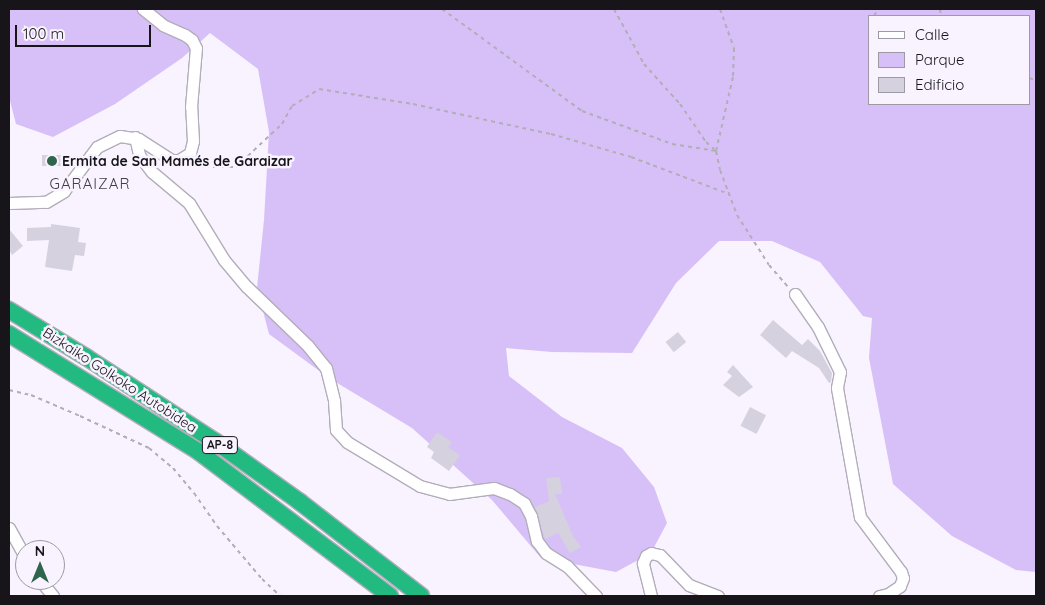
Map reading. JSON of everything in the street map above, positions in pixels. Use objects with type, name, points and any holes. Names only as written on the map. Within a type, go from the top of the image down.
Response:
[{"type":"highway","name":"Bizkaiko Golkoko Autobidea","points":[[9,310],[86,357],[216,442],[300,502],[421,596]]},
{"type":"highway","name":"Bizkaiko Golkoko Autobidea","points":[[9,334],[199,452],[390,596]]},
{"type":"street","points":[[9,203],[46,202],[64,191],[98,147],[120,136],[135,137],[171,160],[186,158],[190,153],[193,141],[192,107],[196,48],[192,40],[162,25],[143,9]]},
{"type":"street","points":[[135,137],[139,155],[152,172],[189,203],[224,260],[248,287],[308,346],[326,368],[334,401],[336,430],[346,442],[420,486],[449,494],[494,488],[510,494],[524,503],[531,516],[537,541],[546,553],[567,566],[596,596]]},
{"type":"street","points":[[795,294],[818,327],[840,372],[837,388],[860,517],[901,572],[903,578],[900,586],[888,594],[879,596]]},
{"type":"street","points":[[9,528],[16,540]]},
{"type":"street","points":[[651,596],[643,563],[646,556],[652,553],[660,555],[689,585],[718,596]]},
{"type":"path","points":[[442,9],[582,111],[672,144],[716,151]]},
{"type":"path","points":[[614,9],[644,64],[680,104],[706,142],[716,151]]},
{"type":"path","points":[[720,9],[734,48],[733,76],[716,151],[737,215],[769,265],[795,294]]},
{"type":"path","points":[[186,158],[205,168],[236,168],[282,124],[292,106],[319,89],[412,104],[551,134],[631,157],[729,194]]},
{"type":"path","points":[[9,390],[31,395],[149,448],[173,468],[262,580],[280,596]]},
{"type":"green space","points":[[9,9],[1036,9],[1036,572],[1016,570],[952,536],[893,484],[869,358],[872,318],[863,316],[820,262],[772,241],[719,241],[676,283],[632,353],[552,352],[506,348],[509,376],[562,417],[622,448],[654,487],[667,523],[651,553],[616,572],[541,558],[492,500],[412,428],[329,378],[269,334],[257,288],[264,220],[269,132],[258,69],[210,33],[182,58],[115,104],[53,137],[16,124],[9,97]]},
{"type":"building","name":"Ermita de San Mamés de Garaizar","points":[[42,155],[61,155],[61,166],[42,166]]},
{"type":"building","points":[[51,224],[80,228],[78,242],[86,243],[84,256],[75,255],[72,271],[45,267],[49,240],[27,241],[27,228],[51,227]]},
{"type":"building","points":[[9,229],[23,246],[12,255],[9,250]]},
{"type":"building","points":[[773,320],[802,345],[808,339],[820,351],[832,373],[831,382],[829,383],[819,368],[792,351],[786,358],[760,335]]},
{"type":"building","points":[[678,332],[686,342],[674,352],[666,342]]},
{"type":"building","points":[[733,365],[753,387],[739,397],[723,385],[732,376],[727,372]]},
{"type":"building","points":[[750,407],[766,415],[757,434],[740,426]]},
{"type":"building","points":[[437,432],[452,442],[448,447],[460,455],[449,471],[431,458],[434,452],[427,447]]},
{"type":"building","points":[[560,477],[562,494],[555,494],[573,536],[581,547],[570,553],[558,533],[545,539],[535,507],[549,501],[546,478]]},
{"type":"place","name":"Ermita de San Mamés de Garaizar","points":[[52,161]]},
{"type":"district","name":"GARAIZAR","points":[[90,184]]}]
